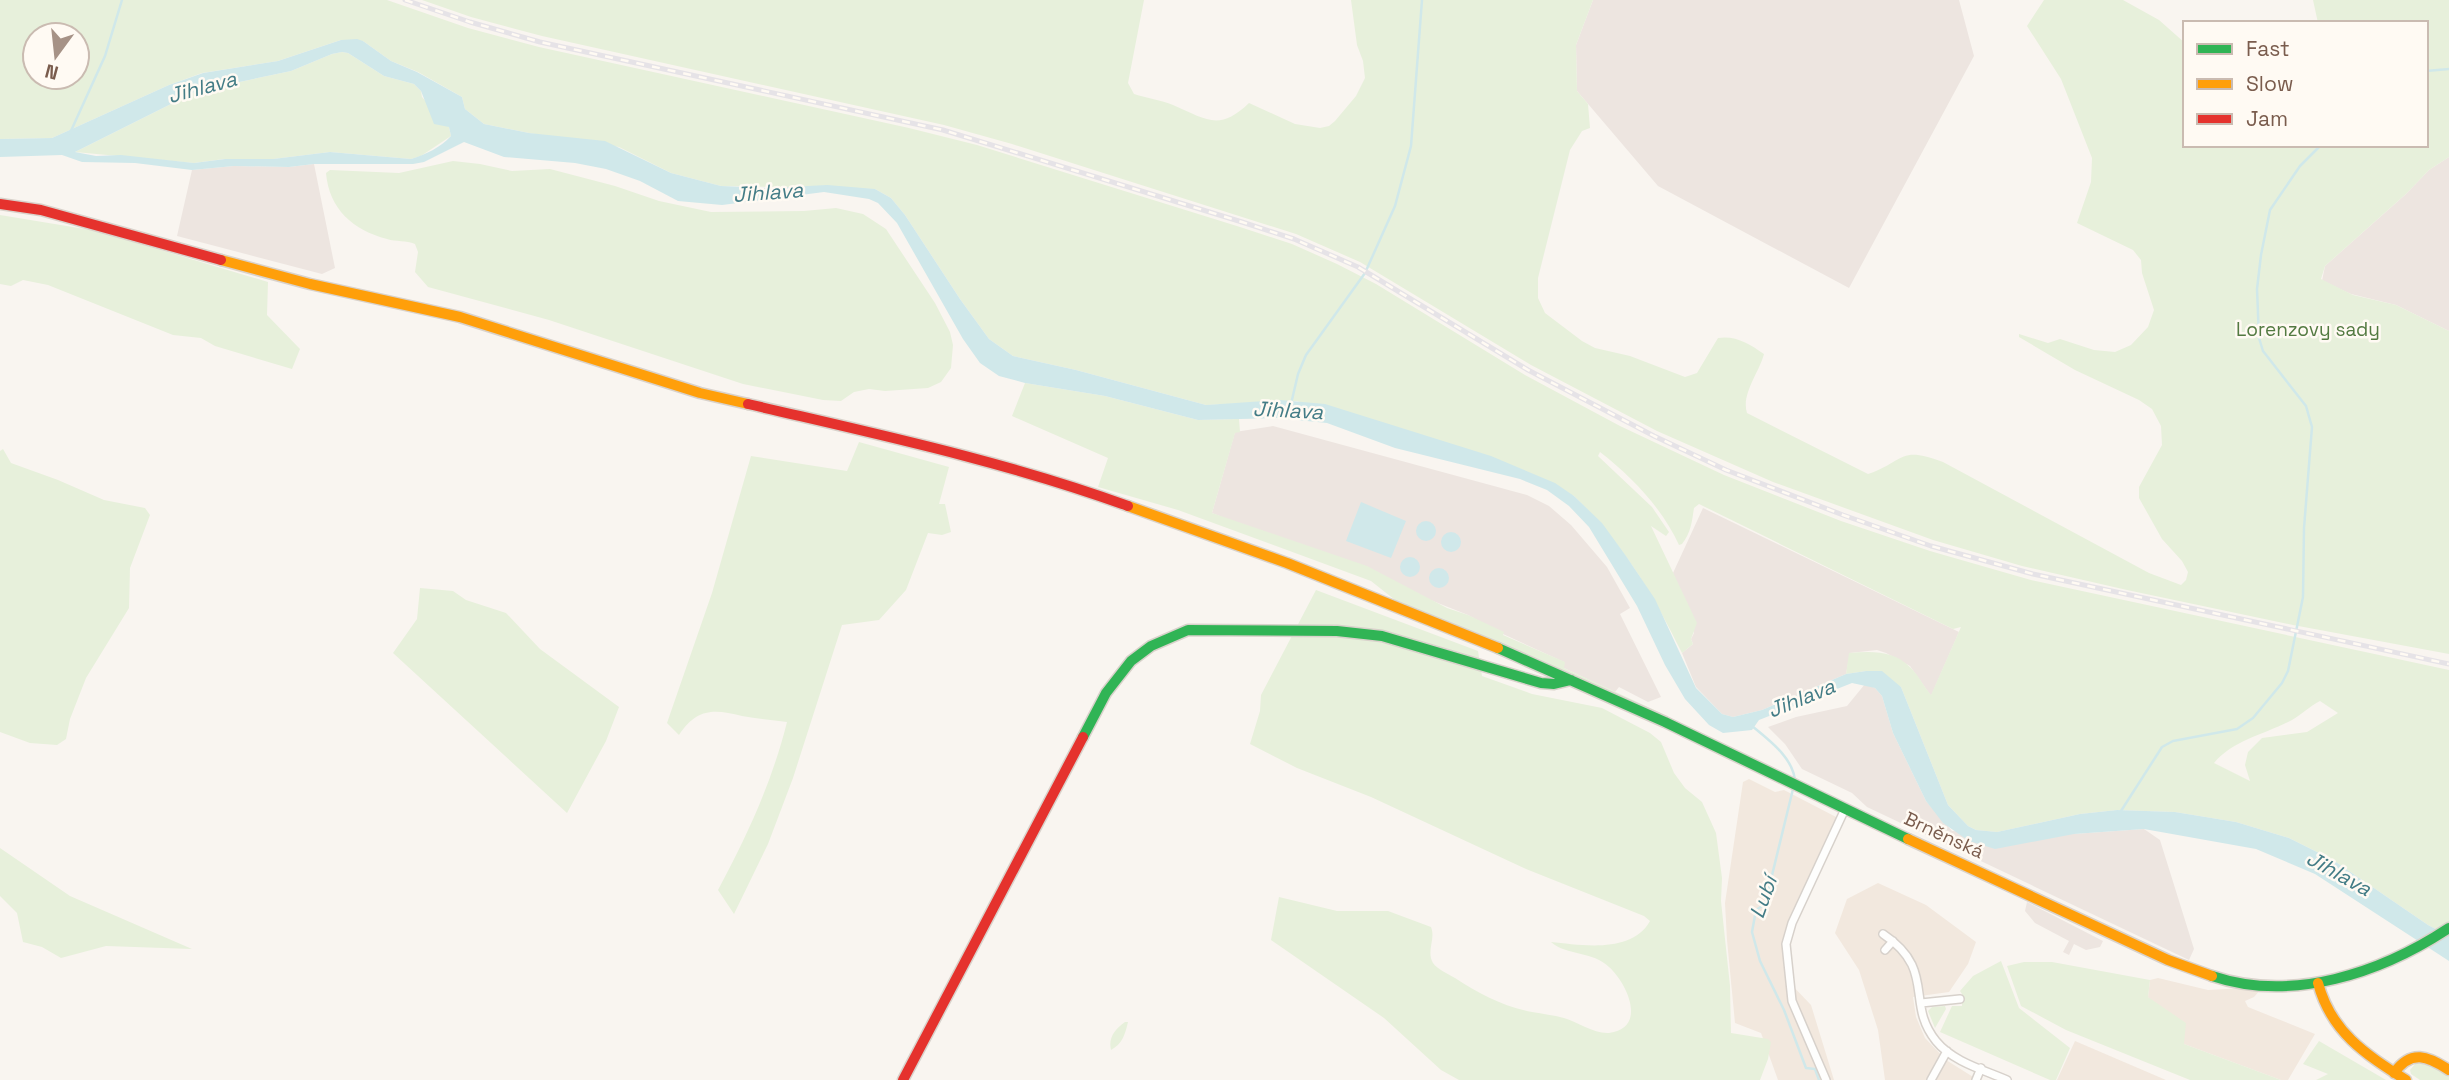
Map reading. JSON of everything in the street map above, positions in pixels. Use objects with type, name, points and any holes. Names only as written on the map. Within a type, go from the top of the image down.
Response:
[{"type":"main road","name":"Brněnská","points":[[0,204],[50,212],[310,284],[445,313],[700,393],[1037,474],[1363,593],[1461,632],[1665,722],[1808,792],[2168,960],[2247,986],[2318,983],[2356,974],[2402,956],[2449,928]]},
{"type":"main road","points":[[903,1080],[1106,693],[1124,667],[1148,646],[1167,636],[1188,630],[1337,631],[1382,636],[1541,683],[1554,684],[1571,680]]},
{"type":"main road","points":[[2318,983],[2320,995],[2332,1018],[2350,1040],[2364,1053],[2406,1080]]},
{"type":"main road","points":[[2394,1073],[2403,1060],[2419,1055],[2432,1059],[2449,1070]]},
{"type":"street","points":[[1826,1080],[1793,1001],[1786,944],[1792,923],[1845,809]]},
{"type":"street","points":[[1883,934],[1910,959],[1917,973],[1928,1030],[1938,1044],[1981,1069],[2007,1080]]},
{"type":"street","points":[[1885,950],[1893,941]]},
{"type":"street","points":[[1921,1003],[1960,999]]},
{"type":"street","points":[[1931,1080],[1947,1051]]},
{"type":"street","points":[[1976,1080],[1981,1069]]},
{"type":"shaded area","points":[[1593,0],[1959,0],[1974,56],[1849,288],[1658,186],[1577,91],[1576,45]]},
{"type":"shaded area","points":[[2449,157],[2449,331],[2396,305],[2351,294],[2322,281],[2325,266],[2429,170]]},
{"type":"shaded area","points":[[314,164],[335,268],[322,274],[177,236],[192,170]]},
{"type":"shaded area","points":[[1273,426],[1527,495],[1549,506],[1571,525],[1607,567],[1630,608],[1620,614],[1661,697],[1648,702],[1619,687],[1615,692],[1564,668],[1564,662],[1468,615],[1212,513],[1235,432]]},
{"type":"shaded area","points":[[1703,508],[1959,632],[1931,696],[1910,666],[1877,650],[1850,653],[1846,674],[1762,710],[1733,717],[1722,714],[1696,687],[1682,653],[1693,644],[1691,639],[1694,633],[1673,573]]},
{"type":"shaded area","points":[[1865,684],[1875,688],[1882,696],[1893,733],[1926,801],[1952,831],[2074,834],[2144,829],[2160,840],[2194,949],[2189,960],[1867,807],[1852,793],[1802,769],[1785,744],[1768,727],[1796,717],[1847,706]]},
{"type":"shaded area","points":[[1749,779],[1775,792],[1784,790],[1838,818],[1788,926],[1787,980],[1811,1005],[1834,1080],[1778,1080],[1761,1033],[1735,1023],[1725,903],[1743,782]]},
{"type":"shaded area","points":[[1878,883],[1926,905],[1976,942],[1968,964],[1949,992],[1913,997],[1916,1017],[1925,1038],[1946,1060],[1978,1080],[1885,1080],[1878,1030],[1859,970],[1835,933],[1847,899]]},
{"type":"shaded area","points":[[2027,902],[2103,941],[2100,947],[2086,950],[2074,944],[2069,955],[2063,952],[2069,941],[2035,923],[2025,911]]},
{"type":"shaded area","points":[[2158,978],[2208,990],[2263,987],[2254,997],[2245,1001],[2248,1007],[2315,1034],[2288,1080],[2281,1080],[2184,1044],[2148,997],[2150,980]]},
{"type":"shaded area","points":[[2075,1041],[2166,1080],[2057,1080]]},
{"type":"green space","points":[[0,0],[387,0],[468,28],[539,47],[977,145],[1292,244],[1376,284],[1525,375],[1620,426],[1724,475],[1841,521],[1930,551],[2031,580],[2449,670],[2449,936],[2428,925],[2333,860],[2289,838],[2236,822],[2175,812],[2117,810],[2080,814],[1997,832],[1976,830],[1968,826],[1948,805],[1901,687],[1866,671],[1846,674],[1849,653],[1874,652],[1890,655],[1911,668],[1931,695],[1961,627],[1953,629],[1699,504],[1694,508],[1687,536],[1679,545],[1664,518],[1645,494],[1600,452],[1598,456],[1652,507],[1669,532],[1666,536],[1651,526],[1697,623],[1691,639],[1693,644],[1682,653],[1659,609],[1622,551],[1574,496],[1297,401],[1206,405],[1013,356],[989,339],[905,215],[891,198],[875,189],[721,186],[671,173],[619,147],[484,124],[465,109],[462,97],[418,72],[391,61],[363,41],[341,40],[278,61],[202,73],[169,85],[52,138],[0,139]],"holes":[[[2320,701],[2338,713],[2307,732],[2262,738],[2248,752],[2245,765],[2250,781],[2214,763],[2231,749],[2292,720]]]},
{"type":"green space","name":"Lorenzovy sady","points":[[422,0],[1144,0],[1128,83],[1134,94],[1168,103],[1212,120],[1229,118],[1249,103],[1295,124],[1320,128],[1335,121],[1356,96],[1365,78],[1351,0],[1593,0],[1576,45],[1577,91],[1588,104],[1590,128],[1582,131],[1570,150],[1538,278],[1538,298],[1545,313],[1595,348],[1630,356],[1685,377],[1697,373],[1718,338],[1742,341],[1764,354],[1748,391],[1747,413],[1868,474],[1910,455],[1943,462],[2149,573],[2181,585],[2188,572],[2162,539],[2139,498],[2139,487],[2162,445],[2161,426],[2152,409],[2139,400],[2075,370],[2019,337],[2019,334],[2048,343],[2060,339],[2094,350],[2115,352],[2131,345],[2148,327],[2154,310],[2142,273],[2141,260],[2133,250],[2077,223],[2091,182],[2092,158],[2061,79],[2027,26],[2044,0],[2123,0],[2159,20],[2183,41],[2183,147],[2428,147],[2428,21],[2318,21],[2313,0],[2449,0],[2449,157],[2429,170],[2325,266],[2321,279],[2353,295],[2396,305],[2449,331],[2449,654],[2127,590],[2022,566],[1933,540],[1773,482],[1657,431],[1531,365],[1360,262],[1296,234],[944,125],[542,36],[471,17]]},
{"type":"green space","points":[[342,52],[348,53],[384,76],[414,84],[449,127],[451,136],[421,156],[411,159],[330,152],[273,159],[224,159],[194,163],[75,152],[197,91],[291,71]]},
{"type":"green space","points":[[453,161],[512,171],[550,169],[659,201],[711,212],[836,208],[863,214],[886,229],[935,303],[950,332],[953,345],[951,368],[941,382],[928,388],[885,391],[869,389],[854,392],[841,401],[823,400],[743,384],[549,320],[428,287],[415,272],[418,252],[415,244],[390,240],[354,224],[332,197],[326,173],[330,170],[399,173]]},
{"type":"green space","points":[[0,215],[97,231],[268,282],[267,315],[300,349],[292,369],[215,346],[201,338],[173,335],[48,285],[23,280],[11,286],[0,284]]},
{"type":"green space","points":[[1025,383],[1105,396],[1198,420],[1239,419],[1240,432],[1235,433],[1212,513],[1367,566],[1447,608],[1468,615],[1504,632],[1503,635],[1565,662],[1564,668],[1661,713],[1395,600],[1371,581],[1178,510],[1098,487],[1108,458],[1012,416]]},
{"type":"green space","points":[[859,442],[949,467],[939,504],[945,504],[951,532],[942,535],[928,533],[906,590],[879,620],[842,625],[793,778],[768,844],[734,914],[718,890],[758,808],[787,722],[715,712],[699,715],[679,735],[667,723],[712,593],[751,456],[847,471]]},
{"type":"green space","points":[[3,449],[11,463],[104,500],[145,508],[150,515],[130,568],[129,608],[86,678],[70,719],[66,739],[57,745],[30,743],[0,732],[0,451]]},
{"type":"green space","points":[[420,588],[453,591],[466,600],[506,613],[540,649],[619,707],[606,741],[567,813],[393,653],[417,619]]},
{"type":"green space","points":[[1316,590],[1478,651],[1482,676],[1532,694],[1602,708],[1650,733],[1661,742],[1674,773],[1685,788],[1702,802],[1716,833],[1722,878],[1721,901],[1730,986],[1731,1033],[1768,1039],[1771,1042],[1760,1080],[1459,1080],[1441,1070],[1384,1018],[1271,940],[1279,897],[1337,911],[1388,911],[1431,927],[1430,954],[1433,963],[1473,989],[1511,1007],[1564,1018],[1592,1030],[1609,1033],[1628,1023],[1631,1014],[1622,983],[1603,962],[1565,950],[1551,942],[1591,945],[1619,943],[1642,932],[1650,921],[1644,916],[1526,869],[1371,797],[1297,768],[1250,744],[1260,711],[1261,695]]},
{"type":"green space","points":[[0,848],[70,896],[192,949],[106,946],[61,958],[42,947],[23,942],[17,913],[0,896]]},
{"type":"green space","points":[[2001,961],[2019,1008],[2070,1048],[2056,1080],[2050,1080],[1940,1032],[1952,1006],[1962,1006],[1960,991],[1973,976]]},
{"type":"green space","points":[[2024,962],[2052,962],[2150,980],[2148,997],[2186,1023],[2184,1044],[2281,1080],[2190,1080],[2066,1030],[2021,1006],[2007,966]]},
{"type":"green space","points":[[1945,1006],[1946,1009],[1935,1028],[1928,1011],[1932,1007]]},
{"type":"green space","points":[[1128,1022],[1122,1039],[1111,1050],[1113,1034]]},
{"type":"green space","points":[[2319,1041],[2386,1080],[2316,1080],[2328,1074],[2303,1064]]},
{"type":"green space","points":[[2416,1063],[2437,1069],[2449,1077],[2449,1080],[2420,1080],[2411,1074],[2410,1070]]},
{"type":"water","name":"Jihlava","points":[[341,40],[363,41],[391,61],[462,97],[465,109],[484,124],[529,133],[605,141],[671,173],[721,186],[770,188],[827,185],[875,189],[891,198],[905,215],[989,339],[1013,356],[1206,405],[1280,400],[1325,404],[1491,456],[1555,483],[1574,496],[1602,523],[1626,556],[1655,599],[1696,688],[1722,714],[1733,717],[1762,710],[1846,674],[1882,671],[1901,687],[1948,805],[1968,826],[1976,830],[1997,832],[2080,814],[2117,810],[2175,812],[2236,822],[2289,838],[2333,860],[2428,925],[2449,936],[2449,961],[2315,874],[2256,849],[2144,829],[2074,834],[1995,849],[1969,841],[1943,823],[1926,801],[1893,733],[1882,696],[1875,688],[1852,683],[1759,720],[1752,730],[1723,733],[1709,725],[1685,699],[1665,665],[1637,606],[1589,527],[1569,506],[1547,490],[1520,479],[1395,448],[1327,423],[1277,418],[1198,420],[1105,396],[999,376],[980,363],[963,339],[897,223],[878,203],[869,199],[824,192],[722,205],[678,201],[640,181],[606,169],[575,163],[504,157],[464,142],[424,162],[413,164],[234,166],[192,170],[135,163],[82,162],[62,155],[0,157],[0,139],[52,138],[169,85],[203,73],[278,61]],"holes":[[[348,53],[384,76],[414,84],[421,91],[434,124],[449,127],[451,136],[432,150],[411,159],[330,152],[273,159],[225,159],[194,163],[75,152],[197,91],[291,71],[332,54]]]},
{"type":"water","points":[[1361,502],[1406,521],[1391,558],[1346,541]]},
{"type":"water","points":[[1426,521],[1433,524],[1436,531],[1433,538],[1426,541],[1419,538],[1416,531],[1419,524]]},
{"type":"water","points":[[1451,532],[1458,535],[1461,542],[1458,549],[1451,552],[1444,549],[1441,542],[1444,535]]},
{"type":"water","points":[[1410,557],[1417,560],[1420,567],[1417,574],[1410,577],[1403,574],[1400,567],[1403,560]]},
{"type":"water","points":[[1439,568],[1446,571],[1449,578],[1446,585],[1439,588],[1432,585],[1429,578],[1432,571]]},
{"type":"waterway","points":[[70,133],[105,56],[122,0]]},
{"type":"waterway","name":"Jihlava","points":[[1291,404],[1306,355],[1365,273],[1395,206],[1411,146],[1422,0]]},
{"type":"waterway","points":[[2428,71],[2449,69]]},
{"type":"waterway","points":[[2121,811],[2162,747],[2173,741],[2237,729],[2253,718],[2282,683],[2288,671],[2303,597],[2304,528],[2312,427],[2306,406],[2263,351],[2259,338],[2257,289],[2270,210],[2300,166],[2319,147]]},
{"type":"waterway","name":"Lubí","points":[[1752,726],[1786,758],[1794,774],[1795,783]]},
{"type":"waterway","name":"Lubí","points":[[1793,789],[1765,904],[1756,910],[1752,932],[1760,961],[1784,1010],[1806,1068],[1815,1069],[1819,1080]]},
{"type":"railway","points":[[405,0],[540,42],[943,130],[1294,239],[1358,267],[1528,370],[1654,436],[1726,470],[1931,546],[2033,574],[2449,664]]},
{"type":"traffic: fast","points":[[1083,737],[1106,693],[1131,661],[1151,646],[1188,630],[1337,631],[1382,636],[1541,683],[1554,684],[1571,680]]},
{"type":"traffic: fast","points":[[1498,648],[1665,722],[1908,839]]},
{"type":"traffic: fast","points":[[2212,976],[2242,984],[2273,986],[2304,985],[2335,979],[2395,958],[2449,928]]},
{"type":"traffic: slow","points":[[221,260],[310,284],[460,317],[700,393],[748,404]]},
{"type":"traffic: slow","points":[[1128,506],[1287,563],[1498,648]]},
{"type":"traffic: slow","points":[[1908,839],[2168,960],[2212,976]]},
{"type":"traffic: slow","points":[[2318,983],[2331,1015],[2351,1040],[2406,1080]]},
{"type":"traffic: slow","points":[[2394,1073],[2407,1060],[2420,1057],[2449,1070]]},
{"type":"traffic: jam","points":[[0,204],[41,210],[221,260]]},
{"type":"traffic: jam","points":[[748,404],[987,462],[1128,506]]},
{"type":"traffic: jam","points":[[903,1080],[1083,737]]}]
